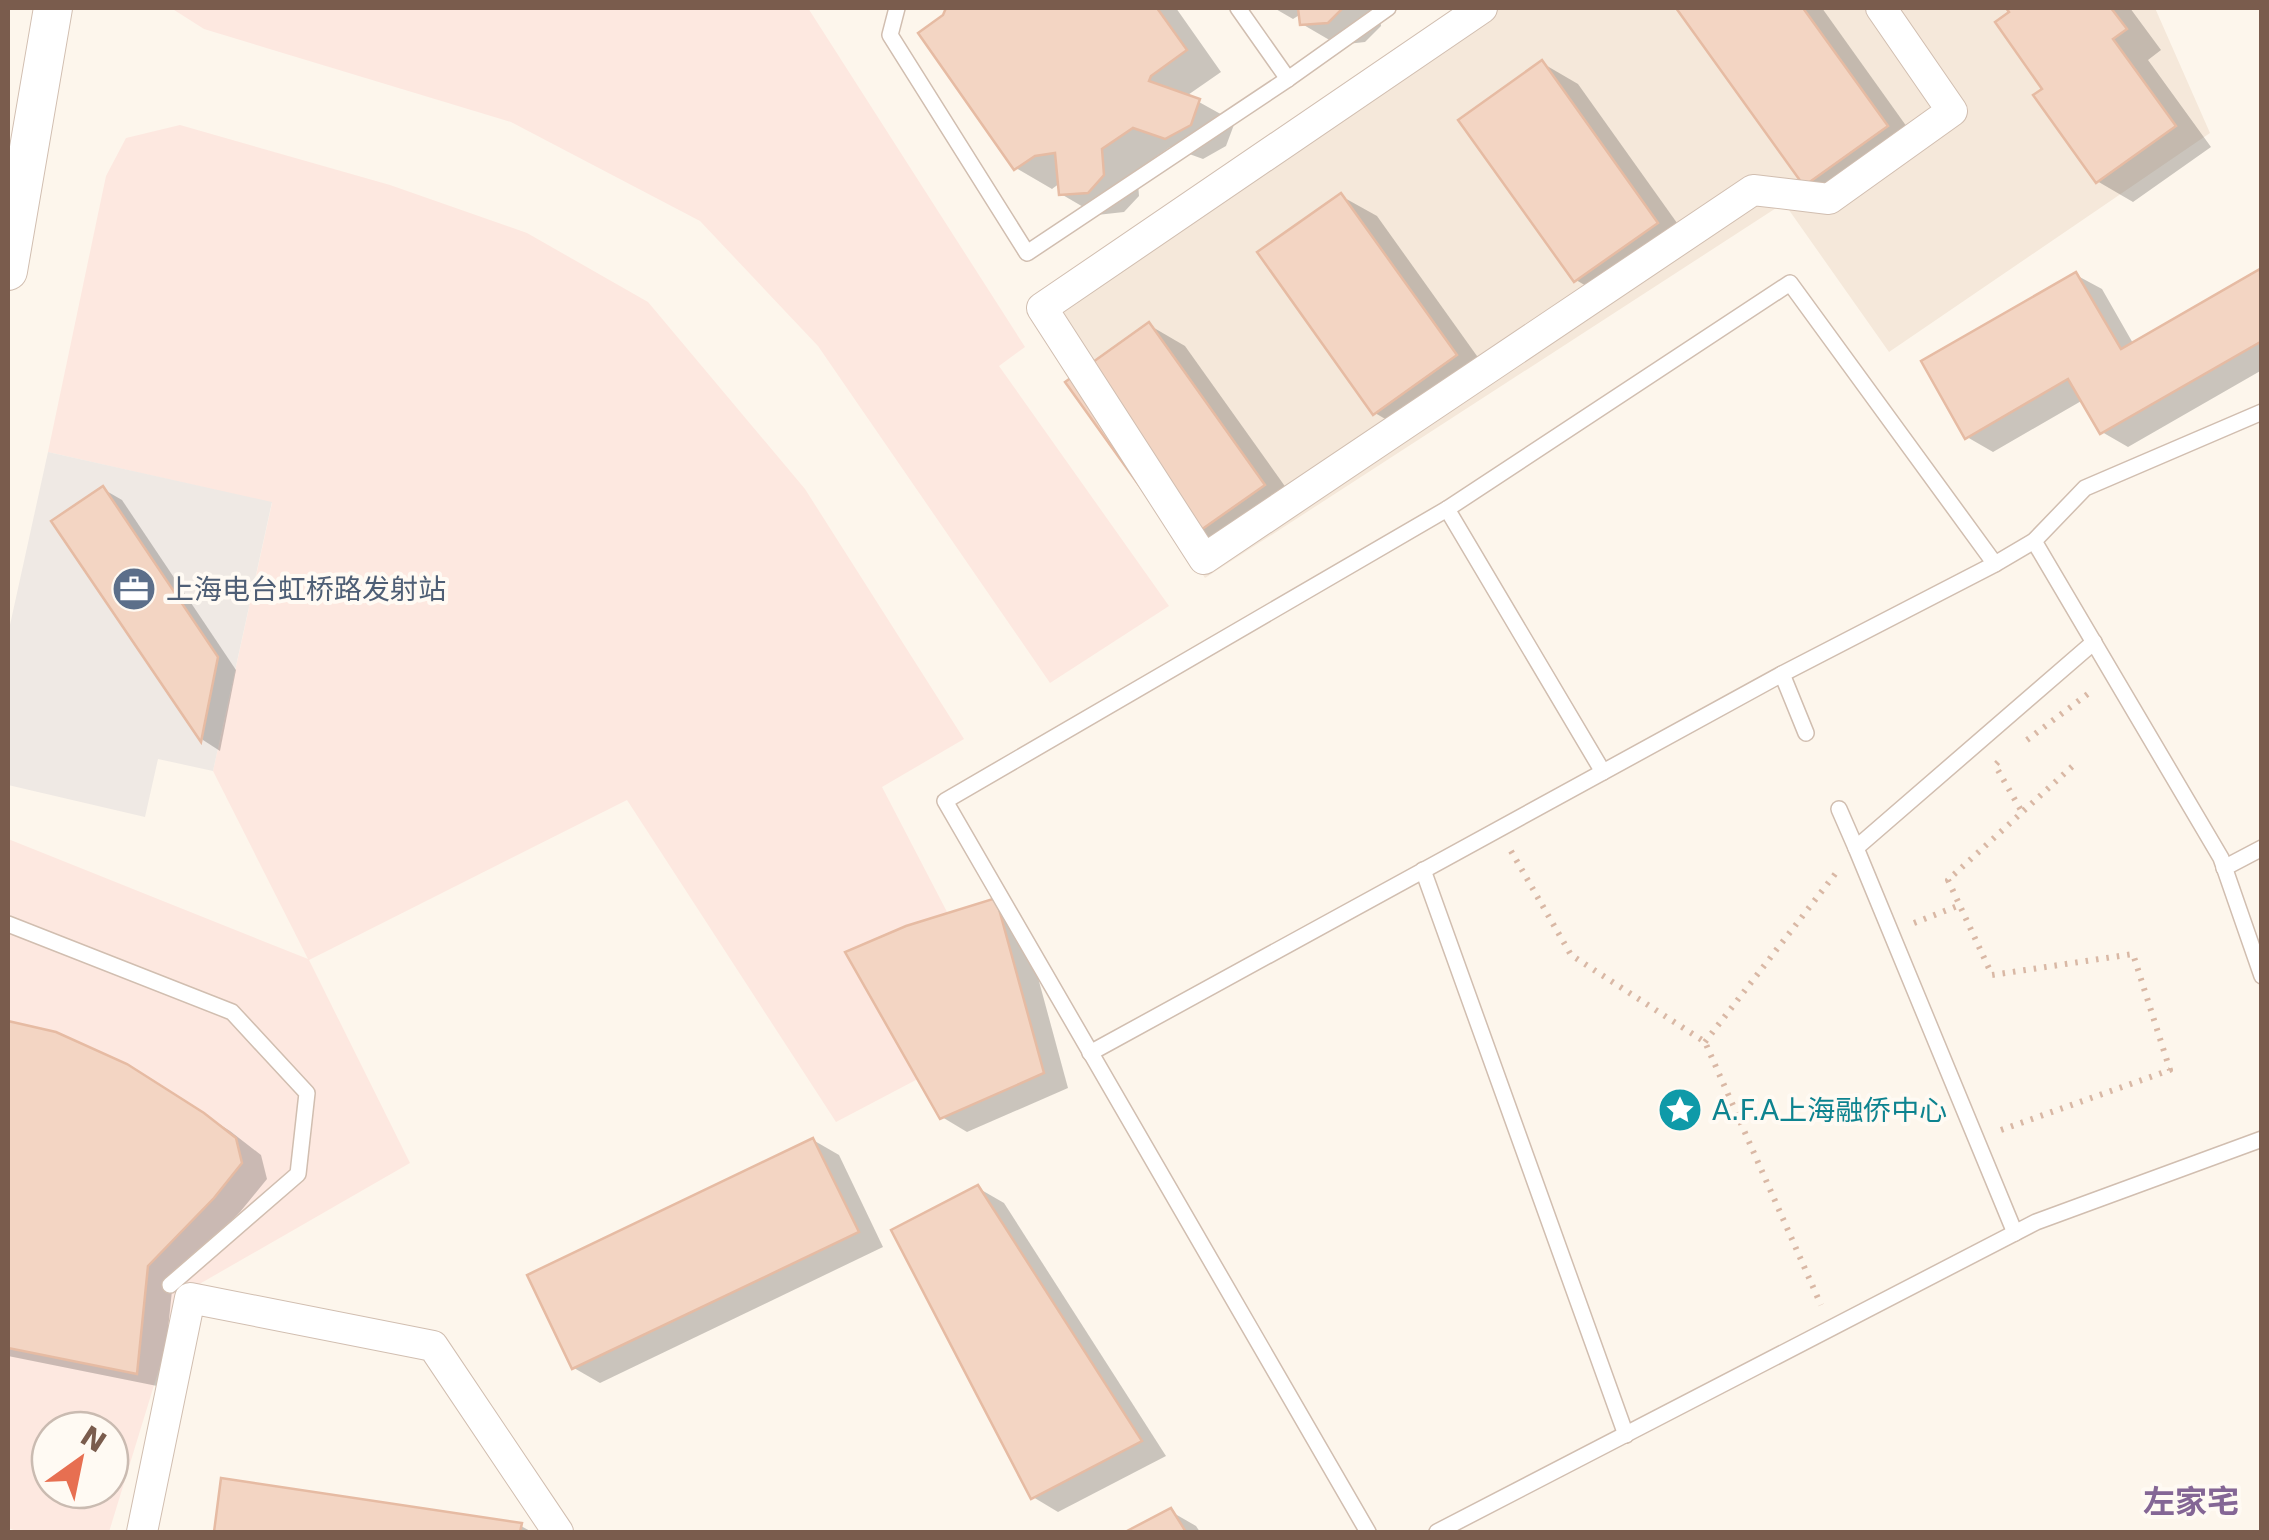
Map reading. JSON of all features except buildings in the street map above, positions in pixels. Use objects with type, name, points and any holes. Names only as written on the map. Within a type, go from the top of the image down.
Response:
[{"type":"street","points":[[8,272],[53,8]]},
{"type":"street","points":[[1482,8],[1042,308],[1204,559],[1753,190],[1829,198],[1952,111],[1881,8]]},
{"type":"street","points":[[142,1532],[190,1298],[433,1346],[558,1532]]},
{"type":"lane","points":[[897,8],[890,35],[1028,253],[1288,80],[1388,8]]},
{"type":"lane","points":[[1238,8],[1288,80]]},
{"type":"lane","points":[[1368,1532],[945,802],[1447,509],[1790,283],[1995,564]]},
{"type":"lane","points":[[1090,1054],[1782,674],[1995,564],[2034,541],[2085,488],[2262,412]]},
{"type":"lane","points":[[1447,509],[1603,772]]},
{"type":"lane","points":[[2034,541],[2221,858],[2262,976]]},
{"type":"lane","points":[[1856,848],[2094,642]]},
{"type":"lane","points":[[1782,674],[1806,732]]},
{"type":"lane","points":[[1839,809],[2016,1233]]},
{"type":"lane","points":[[2224,868],[2262,848]]},
{"type":"lane","points":[[1423,870],[1626,1435]]},
{"type":"lane","points":[[8,924],[232,1012],[307,1093],[298,1174],[170,1285]]},
{"type":"lane","points":[[1437,1532],[2036,1222],[2262,1139]]},
{"type":"path","points":[[2024,742],[2113,674]]},
{"type":"path","points":[[2009,754],[1994,765],[2022,812]]},
{"type":"path","points":[[1976,1139],[2170,1070],[2133,954],[1992,975],[1948,880],[2077,762]]},
{"type":"path","points":[[1498,828],[1571,954],[1705,1042],[1832,1328]]},
{"type":"path","points":[[1705,1042],[1856,848]]},
{"type":"path","points":[[1891,932],[1960,905]]},
{"type":"shaded area","points":[[171,8],[808,8],[1025,347],[999,366],[1169,606],[1050,683],[818,346],[700,221],[511,122],[204,29]]},
{"type":"shaded area","points":[[1471,8],[2155,8],[2210,133],[1889,352],[1784,203],[1205,578],[1028,310]]},
{"type":"shaded area","points":[[180,125],[390,185],[527,233],[648,302],[805,489],[964,739],[882,787],[1009,1031],[836,1122],[627,800],[309,960],[410,1163],[182,1294],[130,1464],[130,1410],[30,1410],[30,1510],[116,1510],[109,1532],[19,1532],[8,1528],[8,839],[308,959],[213,771],[272,503],[48,452],[106,176],[126,138]]},
{"type":"shaded area","points":[[48,452],[272,502],[213,771],[158,759],[145,817],[8,785],[8,634]]},
{"type":"place","name":"上海电台虹桥路发射站","points":[[134,589]]},
{"type":"place","name":"A.F.A上海融侨中心","points":[[1680,1110]]},
{"type":"district","name":"左家宅","points":[[2191,1502]]}]
